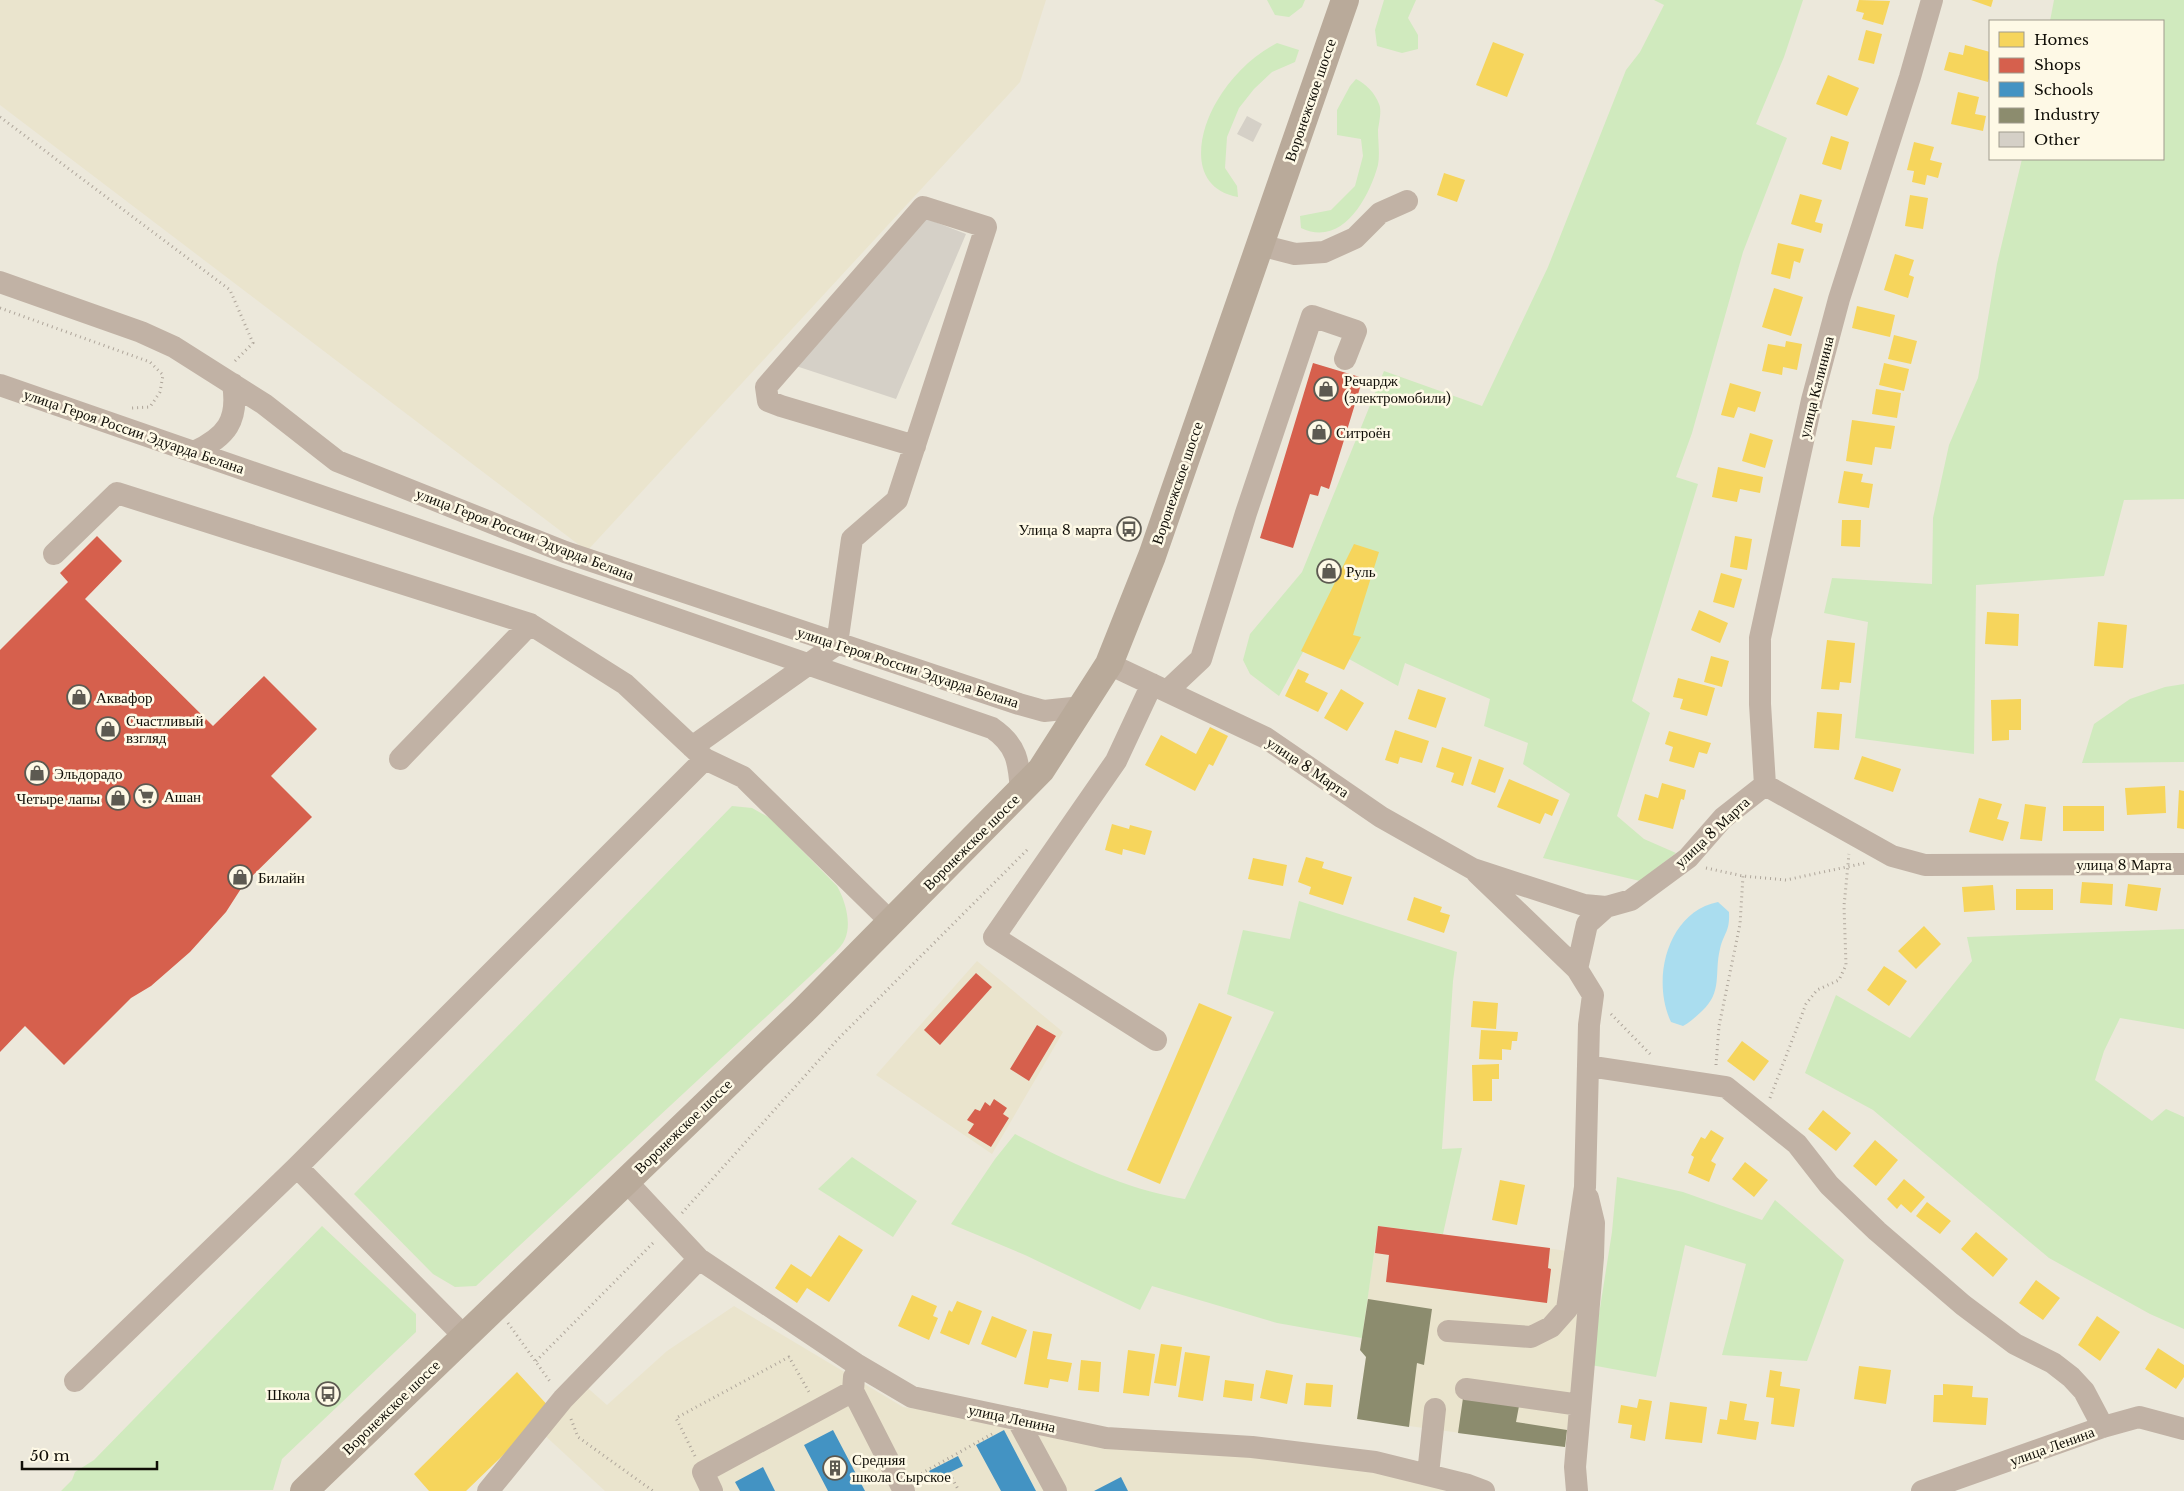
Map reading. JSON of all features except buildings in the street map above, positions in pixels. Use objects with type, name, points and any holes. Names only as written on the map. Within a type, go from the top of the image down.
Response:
[{"type":"main road","name":"Воронежское шоссе","points":[[304,1491],[803,1011],[1041,770],[1109,664],[1152,556],[1345,0]]},
{"type":"street","name":"улица Калинина","points":[[1765,785],[1760,704],[1760,638],[1762,628],[1812,400],[1839,298],[1907,86],[1932,0]]},
{"type":"street","points":[[1260,244],[1295,254],[1324,252],[1355,238],[1380,213],[1407,201]]},
{"type":"street","points":[[75,1380],[297,1167],[699,753],[806,664],[837,644],[852,539],[897,500],[915,446],[986,227],[923,207],[766,387],[768,400],[781,406],[915,446]]},
{"type":"street","name":"улица Героя России Эдуарда Белана","points":[[0,282],[141,332],[174,347],[264,404],[337,460],[565,552],[1019,704],[1044,711],[1082,706]]},
{"type":"street","points":[[1156,1040],[994,937],[1116,761],[1159,688],[1201,659],[1246,513],[1312,316],[1356,331],[1345,359]]},
{"type":"street","points":[[194,452],[210,444],[230,424],[235,400],[227,381]]},
{"type":"street","name":"улица Героя России Эдуарда Белана","points":[[0,385],[992,728],[1004,736],[1014,750],[1019,765],[1021,791]]},
{"type":"street","points":[[54,554],[117,493],[530,624],[625,684],[699,753],[743,777],[891,922]]},
{"type":"street","points":[[400,759],[530,624]]},
{"type":"street","name":"улица 8 Марта","points":[[1109,664],[1266,738],[1381,817],[1473,868],[1584,905],[1606,907],[1631,900],[1688,858],[1723,818],[1765,785],[1892,856],[1926,865],[2184,864]]},
{"type":"street","points":[[1448,1331],[1531,1337],[1551,1327],[1567,1309],[1585,1187],[1589,1025],[1594,995],[1577,969],[1473,868]]},
{"type":"street","points":[[1577,969],[1587,924],[1606,907]]},
{"type":"street","points":[[1588,1066],[1726,1087],[1797,1144],[1829,1185],[1877,1231],[1963,1305],[2015,1344],[2053,1363],[2071,1377],[2084,1392],[2103,1427]]},
{"type":"street","points":[[297,1167],[439,1308],[465,1337]]},
{"type":"street","name":"улица Ленина","points":[[626,1181],[699,1259],[856,1364],[912,1397],[1106,1438],[1252,1447],[1375,1462],[1428,1474],[1474,1489]]},
{"type":"street","points":[[1578,1491],[1575,1467],[1594,1232],[1594,1223],[1585,1187]]},
{"type":"street","points":[[488,1491],[563,1400],[699,1259]]},
{"type":"street","points":[[856,1364],[853,1391],[902,1488]]},
{"type":"street","points":[[1466,1389],[1580,1405]]},
{"type":"street","points":[[707,1481],[853,1391]]},
{"type":"street","points":[[1428,1474],[1435,1409]]},
{"type":"street","name":"улица Ленина","points":[[1922,1491],[2103,1427],[2139,1417],[2184,1429]]},
{"type":"street","points":[[1014,1418],[1056,1491]]},
{"type":"path","points":[[0,117],[230,290],[253,343],[227,381]]},
{"type":"path","points":[[0,308],[150,362],[163,376],[160,392],[150,407]]},
{"type":"path","points":[[1762,1116],[1806,1004],[1817,990],[1839,980],[1846,965],[1844,906],[1850,833]]},
{"type":"path","points":[[536,1361],[668,1228],[838,1039],[1033,845]]},
{"type":"path","points":[[1688,858],[1706,868],[1743,876],[1786,880],[1892,856]]},
{"type":"path","points":[[1714,1086],[1719,1026],[1740,924],[1743,876]]},
{"type":"path","points":[[1594,995],[1633,1039],[1652,1056]]},
{"type":"path","points":[[496,1306],[563,1400],[578,1437],[653,1491]]},
{"type":"path","points":[[707,1481],[676,1418],[789,1357],[820,1410]]},
{"type":"path","points":[[902,1488],[1006,1427],[1014,1418]]},
{"type":"path","points":[[952,1478],[959,1491]]},
{"type":"shaded area","points":[[0,0],[1046,0],[1020,82],[587,551],[0,105]]},
{"type":"shaded area","points":[[977,961],[1063,1032],[992,1154],[876,1075]]},
{"type":"shaded area","points":[[1378,1226],[1583,1253],[1573,1385],[1565,1447],[1357,1419],[1366,1357],[1360,1350]]},
{"type":"shaded area","points":[[734,1306],[903,1407],[1391,1475],[1448,1491],[605,1491],[540,1431],[582,1383],[607,1405],[667,1351]]},
{"type":"green space","points":[[1267,0],[1305,0],[1302,7],[1289,17],[1275,15]]},
{"type":"green space","points":[[1384,0],[1416,0],[1408,18],[1418,35],[1418,49],[1402,53],[1377,46],[1375,30]]},
{"type":"green space","points":[[1654,0],[1803,0],[1784,57],[1756,124],[1787,138],[1743,252],[1692,433],[1676,477],[1698,484],[1632,701],[1650,713],[1617,816],[1644,839],[1676,853],[1640,881],[1543,858],[1570,794],[1523,764],[1528,743],[1484,726],[1490,699],[1405,663],[1398,686],[1349,659],[1309,641],[1279,696],[1250,674],[1243,660],[1250,634],[1302,572],[1384,371],[1482,406],[1548,267],[1626,70],[1640,52],[1664,5]]},
{"type":"green space","points":[[2054,0],[2184,0],[2184,499],[2124,500],[2104,576],[1976,585],[1974,754],[1855,738],[1868,622],[1824,613],[1832,578],[1932,584],[1933,518],[1949,445],[1978,378],[1997,264],[2022,160],[2164,160],[2164,20],[2050,20]]},
{"type":"green space","points":[[1277,43],[1299,50],[1295,62],[1272,72],[1254,89],[1239,108],[1227,137],[1225,168],[1237,186],[1238,197],[1222,192],[1211,183],[1204,171],[1201,158],[1205,129],[1210,114],[1229,84],[1259,54]]},
{"type":"green space","points":[[1356,79],[1370,89],[1380,107],[1378,130],[1379,161],[1374,178],[1360,205],[1341,226],[1329,231],[1316,232],[1301,228],[1300,216],[1331,210],[1355,186],[1363,156],[1361,139],[1337,135],[1337,110]]},
{"type":"green space","points":[[2184,684],[2184,762],[2082,763],[2094,724],[2130,699],[2165,687]]},
{"type":"green space","points":[[732,806],[752,808],[770,818],[837,886],[843,898],[848,919],[847,933],[843,943],[821,966],[476,1286],[455,1287],[433,1274],[354,1194]]},
{"type":"green space","points":[[1299,901],[1457,952],[1453,981],[1442,1149],[1462,1148],[1443,1234],[1378,1226],[1362,1338],[1277,1323],[1152,1286],[1140,1310],[1025,1255],[951,1224],[995,1159],[1015,1134],[1097,1173],[1140,1189],[1185,1199],[1274,1012],[1227,994],[1243,930],[1290,939]]},
{"type":"green space","points":[[2184,929],[2184,1029],[2120,1018],[2104,1051],[2095,1080],[2152,1121],[2166,1109],[2184,1117],[2184,1329],[2150,1314],[2049,1258],[1873,1110],[1805,1073],[1836,995],[1910,1038],[1972,961],[1967,937]]},
{"type":"green space","points":[[852,1157],[917,1201],[893,1237],[818,1189]]},
{"type":"green space","points":[[1617,1177],[1683,1192],[1762,1220],[1775,1200],[1844,1260],[1807,1361],[1722,1355],[1746,1264],[1685,1245],[1656,1377],[1591,1365],[1612,1232]]},
{"type":"green space","points":[[322,1226],[416,1314],[416,1332],[282,1459],[273,1490],[61,1491],[72,1480],[75,1472],[94,1460]]},
{"type":"water","points":[[1718,902],[1729,912],[1729,919],[1718,958],[1717,982],[1713,997],[1702,1011],[1683,1026],[1671,1022],[1665,1005],[1663,987],[1664,968],[1668,950],[1675,933],[1686,919],[1701,908]]},
{"type":"place","name":"Речардж (электромобили)","points":[[1326,389]]},
{"type":"place","name":"Ситроён","points":[[1319,432]]},
{"type":"place","name":"Улица 8 марта","points":[[1129,529]]},
{"type":"place","name":"Руль","points":[[1329,571]]},
{"type":"place","name":"Аквафор","points":[[79,697]]},
{"type":"place","name":"Счастливый взгляд","points":[[108,729]]},
{"type":"place","name":"Эльдорадо","points":[[37,773]]},
{"type":"place","name":"Ашан","points":[[146,796]]},
{"type":"place","name":"Четыре лапы","points":[[118,798]]},
{"type":"place","name":"Билайн","points":[[240,877]]},
{"type":"place","name":"Школа","points":[[328,1394]]},
{"type":"place","name":"Средняя школа Сырское","points":[[835,1468]]}]
